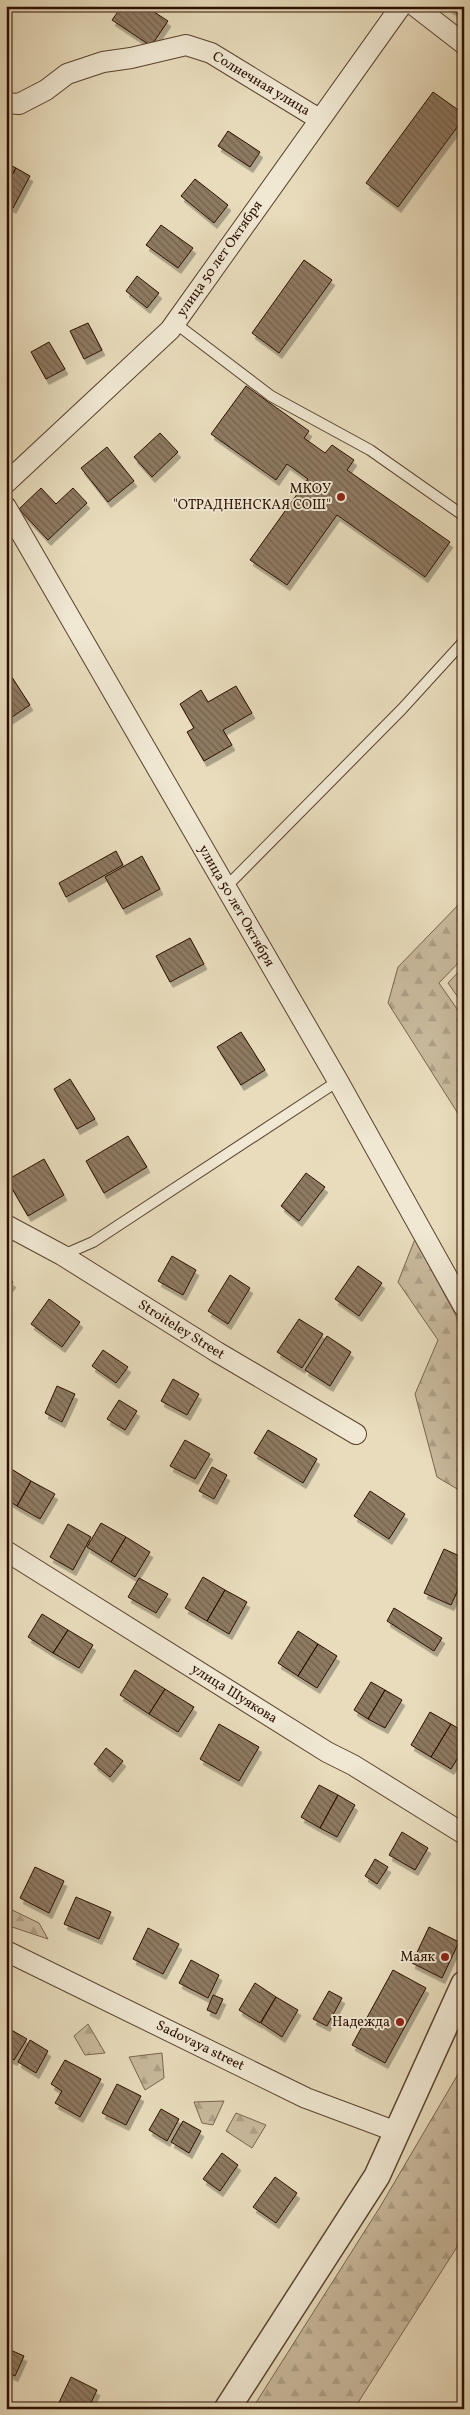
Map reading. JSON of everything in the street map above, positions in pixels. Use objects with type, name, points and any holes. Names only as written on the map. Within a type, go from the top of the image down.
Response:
[{"type":"street","name":"улица 50 лет Октября","points":[[6,482],[175,323],[401,6]]},
{"type":"street","points":[[415,6],[464,44]]},
{"type":"street","name":"Солнечная улица","points":[[6,103],[19,104],[46,90],[67,74],[103,62],[131,58],[186,45],[211,53],[319,120]]},
{"type":"street","name":"улица 50 лет Октября","points":[[6,507],[338,1081],[464,1307]]},
{"type":"street","name":"Stroiteley Street","points":[[6,1225],[62,1255],[217,1352],[356,1434]]},
{"type":"street","name":"улица Шуякова","points":[[6,1551],[327,1752],[352,1765],[464,1834]]},
{"type":"street","name":"Sadovaya street","points":[[6,1951],[306,2098],[397,2132]]},
{"type":"street","points":[[227,2409],[377,2176],[464,1984]]},
{"type":"lane","points":[[175,323],[271,396],[370,450],[464,516]]},
{"type":"lane","points":[[226,887],[402,709],[464,641]]},
{"type":"lane","points":[[62,1255],[93,1242],[338,1081]]},
{"type":"green space","points":[[464,899],[464,957],[439,983],[464,1019],[464,1123],[388,1003],[398,967]]},
{"type":"green space","points":[[464,966],[464,1006],[448,983]]},
{"type":"green space","points":[[415,1239],[464,1331],[464,1493],[437,1477],[415,1394],[438,1340],[398,1282]]},
{"type":"green space","points":[[6,1907],[39,1923],[48,1939],[12,1927],[6,1922]]},
{"type":"green space","points":[[88,2024],[105,2053],[85,2055],[74,2036]]},
{"type":"green space","points":[[162,2053],[164,2078],[145,2090],[129,2057]]},
{"type":"green space","points":[[464,2064],[464,2236],[354,2409],[252,2409],[380,2207]]},
{"type":"green space","points":[[224,2101],[213,2125],[202,2123],[194,2102]]},
{"type":"green space","points":[[236,2113],[266,2125],[252,2148],[226,2131]]},
{"type":"building","points":[[122,6],[145,6],[168,21],[151,46],[112,20]]},
{"type":"building","points":[[447,6],[464,6],[464,18]]},
{"type":"building","points":[[433,92],[464,114],[464,118],[398,207],[366,183]]},
{"type":"building","points":[[228,131],[260,152],[250,167],[218,146]]},
{"type":"building","points":[[6,163],[16,168],[6,185]]},
{"type":"building","points":[[16,168],[30,176],[13,208],[6,204],[6,185]]},
{"type":"building","points":[[195,179],[228,205],[214,223],[181,196]]},
{"type":"building","points":[[161,225],[193,248],[178,268],[146,245]]},
{"type":"building","points":[[304,260],[332,280],[279,353],[252,333]]},
{"type":"building","points":[[137,276],[159,293],[147,308],[126,291]]},
{"type":"building","points":[[88,323],[102,350],[84,359],[70,331]]},
{"type":"building","points":[[49,342],[65,369],[46,379],[31,352]]},
{"type":"building","name":"МКОУ \"ОТРАДНЕНСКАЯ СОШ\"","points":[[246,386],[309,431],[304,438],[325,453],[332,445],[354,460],[347,470],[450,542],[425,577],[337,515],[287,585],[250,560],[308,479],[287,464],[276,480],[211,434]]},
{"type":"building","points":[[160,433],[178,452],[152,477],[134,457]]},
{"type":"building","points":[[107,447],[134,481],[108,502],[81,468]]},
{"type":"building","points":[[41,488],[56,504],[73,488],[87,503],[48,540],[19,509]]},
{"type":"building","points":[[6,668],[30,705],[6,721]]},
{"type":"building","points":[[236,686],[252,713],[223,730],[232,745],[204,761],[187,732],[194,728],[180,704],[201,690],[208,702]]},
{"type":"building","points":[[116,851],[123,865],[66,897],[59,883]]},
{"type":"building","points":[[142,856],[160,889],[123,909],[105,877]]},
{"type":"building","points":[[190,938],[204,964],[170,982],[156,956]]},
{"type":"building","points":[[241,1032],[265,1070],[241,1085],[217,1047]]},
{"type":"building","points":[[70,1079],[95,1119],[77,1129],[54,1089]]},
{"type":"building","points":[[128,1136],[147,1167],[104,1193],[86,1161]]},
{"type":"building","points":[[44,1159],[64,1195],[28,1216],[7,1180]]},
{"type":"building","points":[[306,1173],[325,1187],[299,1221],[281,1206]]},
{"type":"building","points":[[172,1256],[196,1270],[183,1295],[158,1281]]},
{"type":"building","points":[[358,1266],[382,1283],[359,1316],[335,1299]]},
{"type":"building","points":[[230,1275],[250,1288],[228,1324],[208,1311]]},
{"type":"building","points":[[6,1277],[13,1282],[6,1291]]},
{"type":"building","points":[[49,1299],[80,1322],[62,1347],[31,1324]]},
{"type":"building","points":[[299,1319],[323,1334],[302,1368],[277,1352]]},
{"type":"building","points":[[327,1336],[351,1352],[330,1386],[305,1370]]},
{"type":"building","points":[[103,1350],[128,1367],[116,1383],[92,1366]]},
{"type":"building","points":[[173,1379],[199,1394],[187,1415],[161,1401]]},
{"type":"building","points":[[57,1386],[75,1394],[62,1422],[45,1413]]},
{"type":"building","points":[[119,1400],[137,1411],[125,1430],[107,1419]]},
{"type":"building","points":[[268,1430],[317,1459],[303,1483],[254,1453]]},
{"type":"building","points":[[185,1440],[210,1454],[195,1479],[170,1466]]},
{"type":"building","points":[[8,1467],[31,1481],[17,1506],[6,1499],[6,1471]]},
{"type":"building","points":[[212,1467],[227,1475],[214,1499],[199,1491]]},
{"type":"building","points":[[31,1481],[55,1494],[40,1519],[17,1506]]},
{"type":"building","points":[[370,1491],[405,1514],[389,1539],[354,1516]]},
{"type":"building","points":[[101,1523],[126,1537],[111,1562],[87,1547]]},
{"type":"building","points":[[68,1524],[91,1537],[73,1570],[50,1557]]},
{"type":"building","points":[[126,1537],[150,1552],[135,1577],[111,1562]]},
{"type":"building","points":[[444,1549],[464,1558],[464,1577],[451,1605],[424,1593]]},
{"type":"building","points":[[203,1577],[225,1590],[207,1621],[185,1608]]},
{"type":"building","points":[[139,1578],[168,1594],[156,1613],[128,1597]]},
{"type":"building","points":[[225,1590],[247,1602],[229,1634],[207,1621]]},
{"type":"building","points":[[394,1608],[442,1638],[434,1651],[387,1621]]},
{"type":"building","points":[[42,1614],[68,1630],[53,1653],[28,1637]]},
{"type":"building","points":[[68,1630],[93,1645],[79,1668],[53,1653]]},
{"type":"building","points":[[298,1631],[318,1644],[298,1676],[278,1663]]},
{"type":"building","points":[[318,1644],[337,1656],[317,1688],[298,1676]]},
{"type":"building","points":[[135,1670],[165,1689],[149,1714],[120,1695]]},
{"type":"building","points":[[371,1682],[385,1690],[368,1719],[354,1710]]},
{"type":"building","points":[[165,1689],[194,1707],[178,1732],[149,1714]]},
{"type":"building","points":[[385,1690],[402,1700],[385,1728],[368,1719]]},
{"type":"building","points":[[430,1712],[451,1724],[431,1757],[411,1745]]},
{"type":"building","points":[[219,1724],[259,1747],[239,1781],[200,1759]]},
{"type":"building","points":[[451,1724],[464,1732],[464,1748],[451,1769],[431,1757]]},
{"type":"building","points":[[106,1748],[123,1761],[110,1777],[94,1764]]},
{"type":"building","points":[[319,1785],[338,1795],[320,1828],[301,1817]]},
{"type":"building","points":[[338,1795],[355,1805],[337,1837],[320,1828]]},
{"type":"building","points":[[402,1832],[428,1848],[415,1870],[389,1855]]},
{"type":"building","points":[[375,1859],[388,1867],[377,1884],[365,1876]]},
{"type":"building","points":[[35,1867],[64,1881],[49,1913],[20,1898]]},
{"type":"building","points":[[76,1897],[111,1912],[99,1939],[64,1924]]},
{"type":"building","points":[[429,1927],[459,1942],[442,1978],[412,1963]]},
{"type":"building","points":[[148,1928],[179,1944],[163,1974],[133,1959]]},
{"type":"building","points":[[191,1960],[219,1975],[208,1998],[179,1983]]},
{"type":"building","points":[[393,1970],[426,1988],[385,2063],[352,2045]]},
{"type":"building","points":[[255,1983],[276,1997],[260,2023],[239,2010]]},
{"type":"building","points":[[329,1991],[342,1998],[327,2026],[313,2019]]},
{"type":"building","points":[[213,1995],[223,1999],[216,2014],[207,2010]]},
{"type":"building","points":[[276,1997],[298,2010],[282,2037],[261,2023]]},
{"type":"building","points":[[8,2028],[27,2039],[14,2060],[6,2056]]},
{"type":"building","points":[[30,2040],[48,2051],[36,2073],[18,2062]]},
{"type":"building","points":[[65,2060],[101,2079],[80,2117],[55,2103],[62,2091],[51,2084]]},
{"type":"building","points":[[117,2084],[141,2096],[126,2125],[102,2113]]},
{"type":"building","points":[[161,2109],[179,2119],[167,2141],[149,2130]]},
{"type":"building","points":[[183,2121],[201,2131],[189,2153],[171,2142]]},
{"type":"building","points":[[222,2153],[238,2165],[220,2191],[203,2179]]},
{"type":"building","points":[[275,2177],[297,2193],[276,2223],[253,2207]]},
{"type":"building","points":[[6,2348],[24,2356],[15,2376],[6,2372]]},
{"type":"building","points":[[71,2377],[97,2390],[88,2409],[56,2409]]},
{"type":"place","name":"МКОУ \"ОТРАДНЕНСКАЯ СОШ\"","points":[[341,497]]},
{"type":"place","name":"Маяк","points":[[445,1957]]},
{"type":"place","name":"Надежда","points":[[400,2022]]}]
